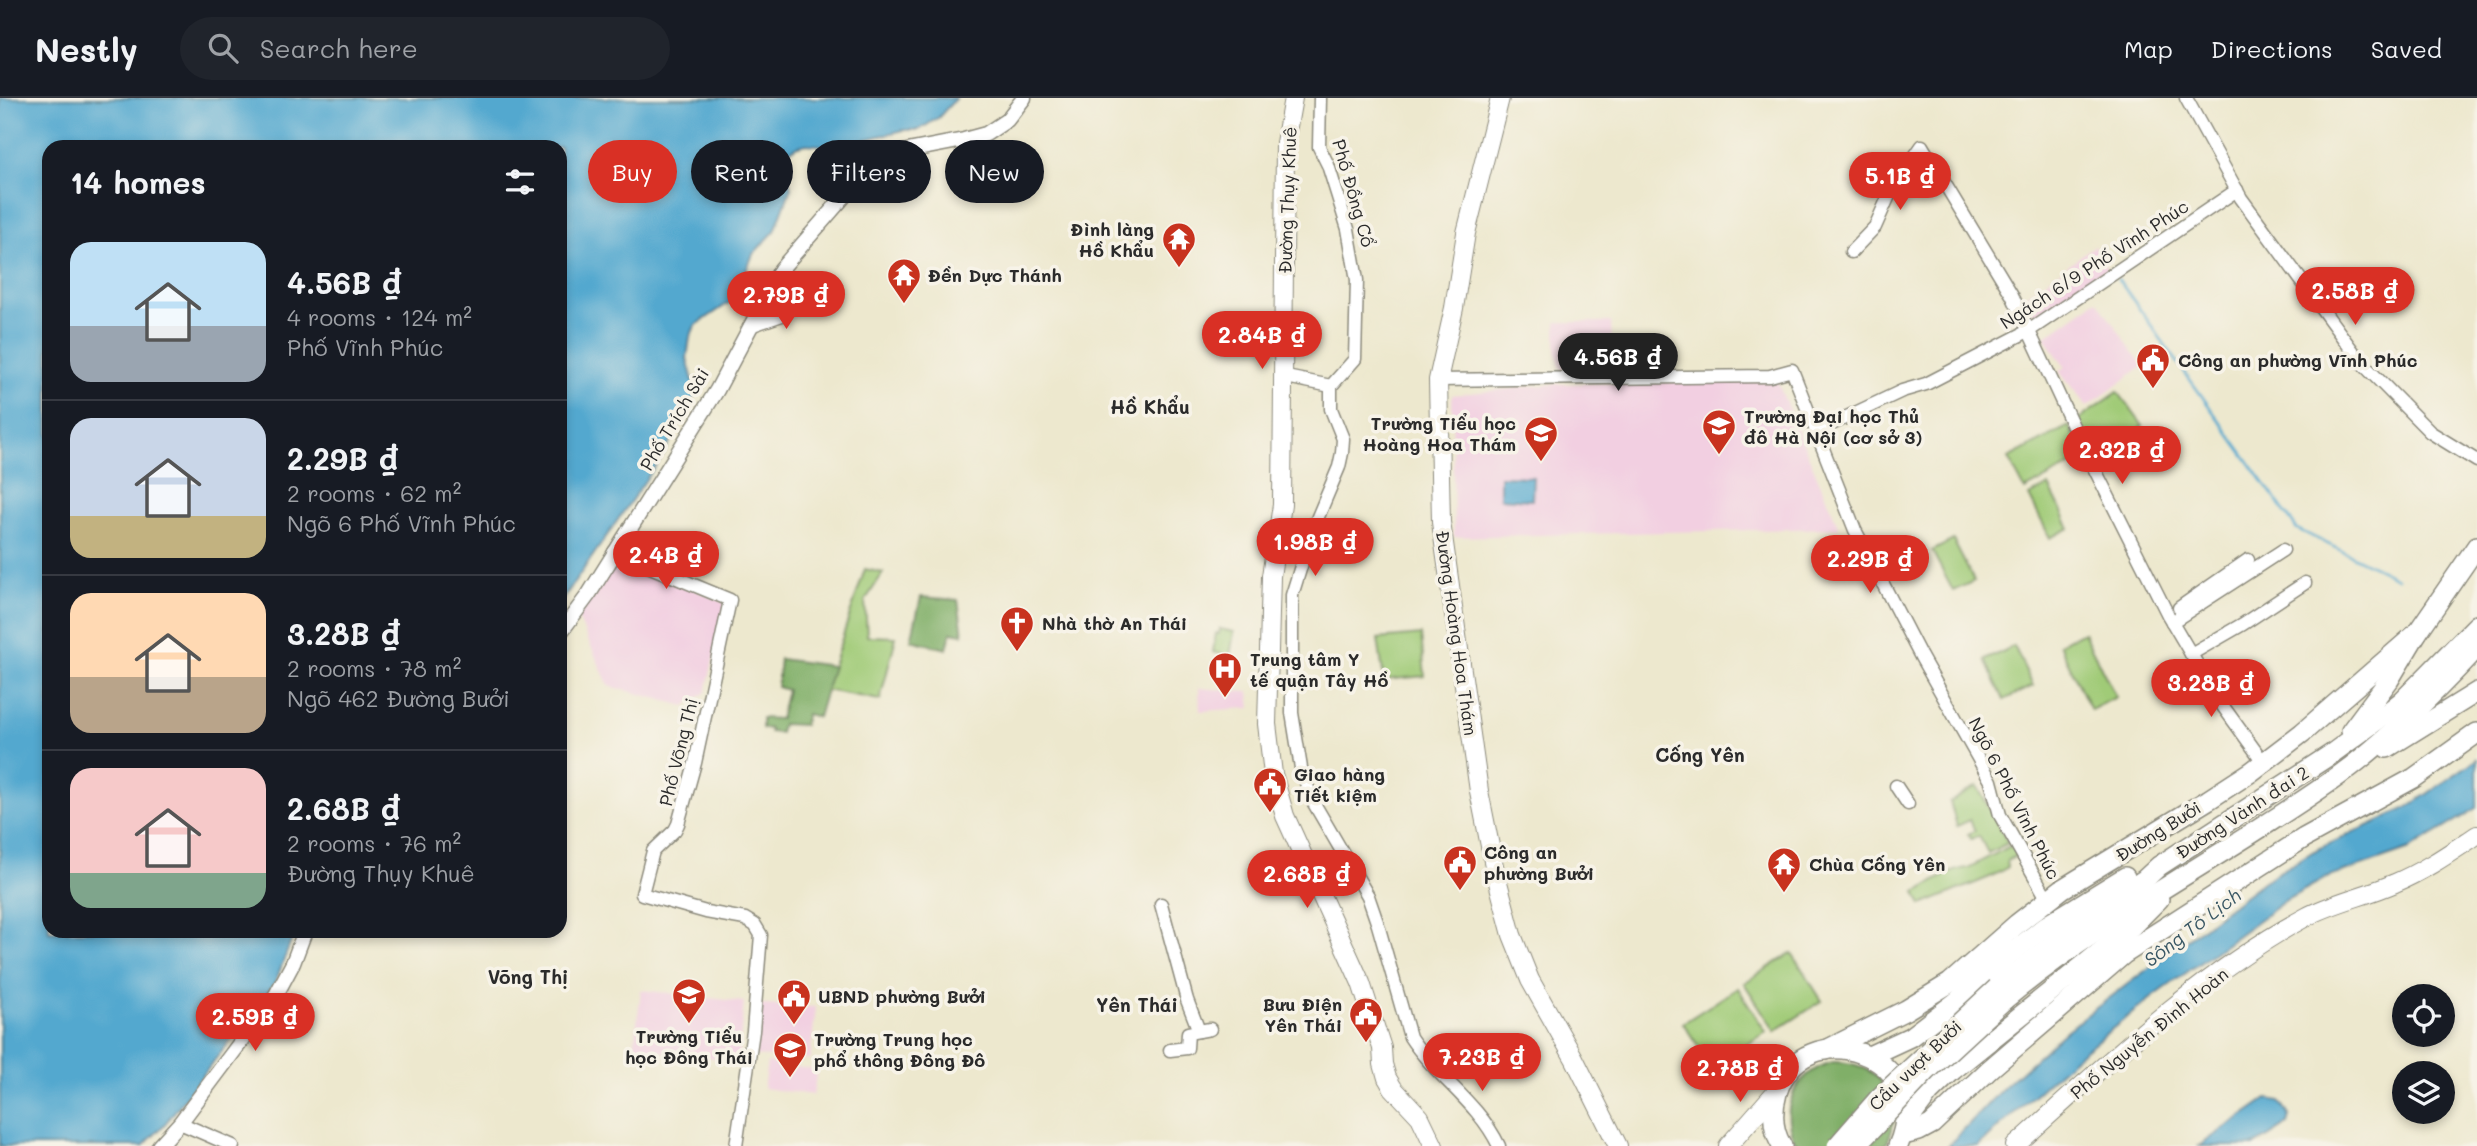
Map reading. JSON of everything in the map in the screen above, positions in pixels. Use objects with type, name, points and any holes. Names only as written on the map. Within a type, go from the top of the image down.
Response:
[{"type":"main road","name":"Đường Thụy Khuê","points":[[1293,98],[1285,143],[1282,505],[1271,576],[1267,650],[1269,751],[1278,797],[1361,983],[1382,1048],[1387,1078],[1420,1117],[1434,1146]]},
{"type":"main road","name":"Đường Hoàng Hoa Thám","points":[[1500,98],[1466,233],[1438,380],[1441,522],[1479,792],[1495,871],[1512,934],[1530,980],[1574,1058],[1618,1146]]},
{"type":"main road","name":"Đường Bưởi","points":[[1779,1088],[1787,1074],[1798,1063],[1906,1010],[1950,983],[2017,924],[2062,889],[2264,763],[2331,709],[2417,633],[2477,546]]},
{"type":"main road","name":"Đường Bưởi","points":[[2459,572],[2477,561]]},
{"type":"main road","name":"Đường Vành đai 2","points":[[2001,994],[2048,946],[2159,866],[2330,755],[2402,701],[2477,625]]},
{"type":"main road","points":[[2330,755],[2372,706],[2417,633]]},
{"type":"main road","name":"Đường Vành đai 2","points":[[2001,994],[2329,783],[2388,735],[2477,648]]},
{"type":"main road","points":[[2329,783],[2477,692]]},
{"type":"main road","points":[[1902,1135],[1932,1124],[1990,1069],[2124,954],[2304,838],[2414,778],[2477,733]]},
{"type":"main road","name":"Phố Nguyễn Đình Hoàn","points":[[2015,1146],[2128,1045],[2216,976],[2307,916],[2396,883],[2477,835]]},
{"type":"main road","points":[[1870,1056],[1910,1037],[2047,925],[2133,872],[2159,866]]},
{"type":"main road","points":[[1902,1135],[1929,1093],[1953,1070],[2130,928],[2157,902],[2167,887]]},
{"type":"main road","name":"Cầu vượt Bưởi","points":[[1837,1146],[1879,1098],[2001,994]]},
{"type":"main road","name":"Cầu vượt Bưởi","points":[[1856,1146],[2001,994]]},
{"type":"main road","points":[[1826,1050],[1841,1048],[1870,1056],[1881,1063],[1899,1085],[1903,1098],[1902,1135]]},
{"type":"main road","points":[[1728,1146],[1779,1088]]},
{"type":"main road","points":[[1779,1088],[1774,1105],[1774,1123],[1782,1146]]},
{"type":"street","name":"Phố Trích Sài","points":[[567,624],[589,594],[717,390],[781,269],[860,178],[875,164],[897,153],[964,141],[986,134],[1007,120],[1024,98]]},
{"type":"street","name":"Phố Đồng Cổ","points":[[1320,98],[1319,146],[1328,165],[1348,229],[1357,279],[1354,359],[1331,386]]},
{"type":"street","points":[[2186,98],[2237,190],[2360,361],[2430,432],[2477,461]]},
{"type":"street","points":[[1851,252],[1875,227],[1891,191],[1922,146],[2001,274],[2030,330],[2073,426],[2170,619],[2217,698],[2264,763]]},
{"type":"street","name":"Ngách 6/9 Phố Vĩnh Phúc","points":[[1815,432],[1902,391],[1926,384],[2030,330],[2237,190]]},
{"type":"street","points":[[750,326],[782,315],[803,298]]},
{"type":"street","name":"Ngõ 6 Phố Vĩnh Phúc","points":[[1438,380],[1770,376],[1793,370],[1859,539],[1991,782],[2000,815],[2048,900]]},
{"type":"street","points":[[1282,376],[1331,386],[1331,409],[1343,439],[1339,467],[1312,531],[1292,595],[1292,713],[1301,768],[1312,800],[1368,896],[1410,1037],[1420,1053],[1478,1112],[1499,1146]]},
{"type":"street","points":[[2170,619],[2283,550]]},
{"type":"street","name":"Phố Võng Thị","points":[[614,552],[730,600],[695,763],[678,824],[653,850],[642,894],[706,912],[745,919],[755,925],[761,935],[753,1031],[736,1146]]},
{"type":"street","points":[[2170,619],[2248,560]]},
{"type":"street","points":[[2191,654],[2305,583]]},
{"type":"street","points":[[1267,650],[1292,650]]},
{"type":"street","points":[[1896,786],[1908,804]]},
{"type":"street","points":[[1161,904],[1187,1000],[1204,1030],[1188,1033],[1187,1048],[1170,1050]]},
{"type":"street","points":[[159,1146],[180,1123],[276,995],[302,938]]},
{"type":"street","points":[[180,1123],[233,1146]]},
{"type":"shaded area","points":[[2094,246],[2109,273],[2042,316],[2036,316],[2023,298]]},
{"type":"shaded area","points":[[2097,300],[2143,366],[2087,407],[2059,371],[2065,367],[2044,337]]},
{"type":"shaded area","points":[[1556,322],[1611,322],[1613,368],[1560,369],[1556,350]]},
{"type":"shaded area","points":[[1777,381],[1839,528],[1454,537],[1452,395],[1555,384]]},
{"type":"shaded area","points":[[615,556],[726,603],[706,692],[685,706],[609,686],[578,618]]},
{"type":"shaded area","name":"Trung tâm Y tế quận Tây Hồ","points":[[1199,688],[1249,692],[1251,708],[1200,711]]},
{"type":"shaded area","name":"Trường Tiểu học Đông Thái","points":[[641,990],[744,1002],[738,1061],[634,1048]]},
{"type":"shaded area","points":[[760,1005],[816,1007],[810,1059],[755,1056]]},
{"type":"shaded area","name":"Trường Trung học phổ thông Đông Đô","points":[[767,1063],[817,1070],[813,1095],[763,1088]]},
{"type":"green space","points":[[2118,392],[2143,426],[2091,455],[2075,422]]},
{"type":"green space","points":[[2069,426],[2085,458],[2025,490],[2008,458]]},
{"type":"green space","points":[[2049,486],[2070,528],[2050,538],[2029,496]]},
{"type":"green space","points":[[1953,540],[1974,581],[1953,591],[1932,551]]},
{"type":"green space","points":[[865,569],[883,573],[865,601],[867,636],[896,637],[880,700],[825,690]]},
{"type":"green space","points":[[921,597],[958,600],[963,634],[951,632],[947,649],[911,640]]},
{"type":"green space","points":[[1220,629],[1234,632],[1230,656],[1213,652],[1216,633],[1219,634]]},
{"type":"green space","points":[[2083,632],[2116,697],[2091,710],[2059,644]]},
{"type":"green space","points":[[1421,635],[1425,676],[1384,680],[1378,639]]},
{"type":"green space","points":[[2014,646],[2033,686],[2004,700],[1985,660]]},
{"type":"green space","points":[[780,659],[833,666],[818,717],[806,714],[804,725],[782,724],[780,733],[762,728],[762,718],[780,719],[787,690],[777,687]]},
{"type":"green space","points":[[1977,786],[2008,843],[1988,853],[1979,836],[1971,839],[1968,834],[1975,831],[1970,820],[1957,826],[1950,802]]},
{"type":"green space","points":[[2010,846],[2018,855],[2007,861],[2008,867],[1922,905],[1916,892],[1948,874],[1968,868]]},
{"type":"green space","points":[[1792,953],[1822,1001],[1775,1031],[1744,983]]},
{"type":"green space","points":[[1738,988],[1766,1032],[1712,1067],[1683,1023]]},
{"type":"green space","points":[[1833,1062],[1850,1063],[1865,1069],[1877,1077],[1886,1088],[1894,1115],[1892,1131],[1885,1146],[1798,1146],[1789,1120],[1793,1095],[1808,1075]]},
{"type":"water","points":[[0,98],[956,98],[939,117],[919,130],[904,130],[863,140],[807,140],[807,144],[793,149],[793,140],[691,140],[691,203],[785,203],[775,231],[753,254],[739,289],[730,302],[695,326],[690,337],[687,358],[695,388],[693,398],[663,455],[567,593],[567,140],[42,140],[42,938],[292,938],[275,983],[164,1125],[143,1146],[0,1146]]},
{"type":"water","points":[[1500,476],[1533,477],[1532,500],[1500,498]]},
{"type":"water","points":[[2477,759],[2477,808],[2410,849],[2324,879],[2286,900],[2076,1057],[1978,1146],[1948,1146],[2003,1088],[2067,1030],[2264,881],[2314,851],[2407,808]]},
{"type":"water","points":[[2267,1099],[2280,1101],[2290,1117],[2288,1124],[2254,1146],[2199,1146]]},
{"type":"waterway","points":[[2118,279],[2297,529],[2397,578]]},
{"type":"place","name":"Đình làng Hồ Khẩu","points":[[1179,269]]},
{"type":"place","name":"Đền Dực Thánh","points":[[904,305]]},
{"type":"place","name":"Công an phường Vĩnh Phúc","points":[[2153,390]]},
{"type":"place","name":"Trường Đại học Thủ đô Hà Nội (cơ sở 3)","points":[[1719,456]]},
{"type":"place","name":"Trường Tiểu học Hoàng Hoa Thám","points":[[1541,463]]},
{"type":"place","name":"Nhà thờ An Thái","points":[[1017,653]]},
{"type":"place","name":"Trung tâm Y tế quận Tây Hồ","points":[[1225,699]]},
{"type":"place","name":"Giao hàng Tiết kiệm","points":[[1270,814]]},
{"type":"place","name":"Công an phường Bưởi","points":[[1460,892]]},
{"type":"place","name":"Chùa Cống Yên","points":[[1784,894]]},
{"type":"place","name":"Trường Tiểu học Đông Thái","points":[[689,1025]]},
{"type":"place","name":"UBND phường Bưởi","points":[[794,1026]]},
{"type":"place","name":"Bưu Điện Yên Thái","points":[[1366,1044]]},
{"type":"place","name":"Trường Trung học phổ thông Đông Đô","points":[[790,1079]]},
{"type":"district","name":"Hồ Khẩu","points":[[1150,406]]},
{"type":"district","name":"Cống Yên","points":[[1700,754]]},
{"type":"district","name":"Võng Thị","points":[[528,976]]},
{"type":"district","name":"Yên Thái","points":[[1137,1004]]},
{"type":"water label","name":"Sông Tô Lịch","points":[[2192,927]]}]
